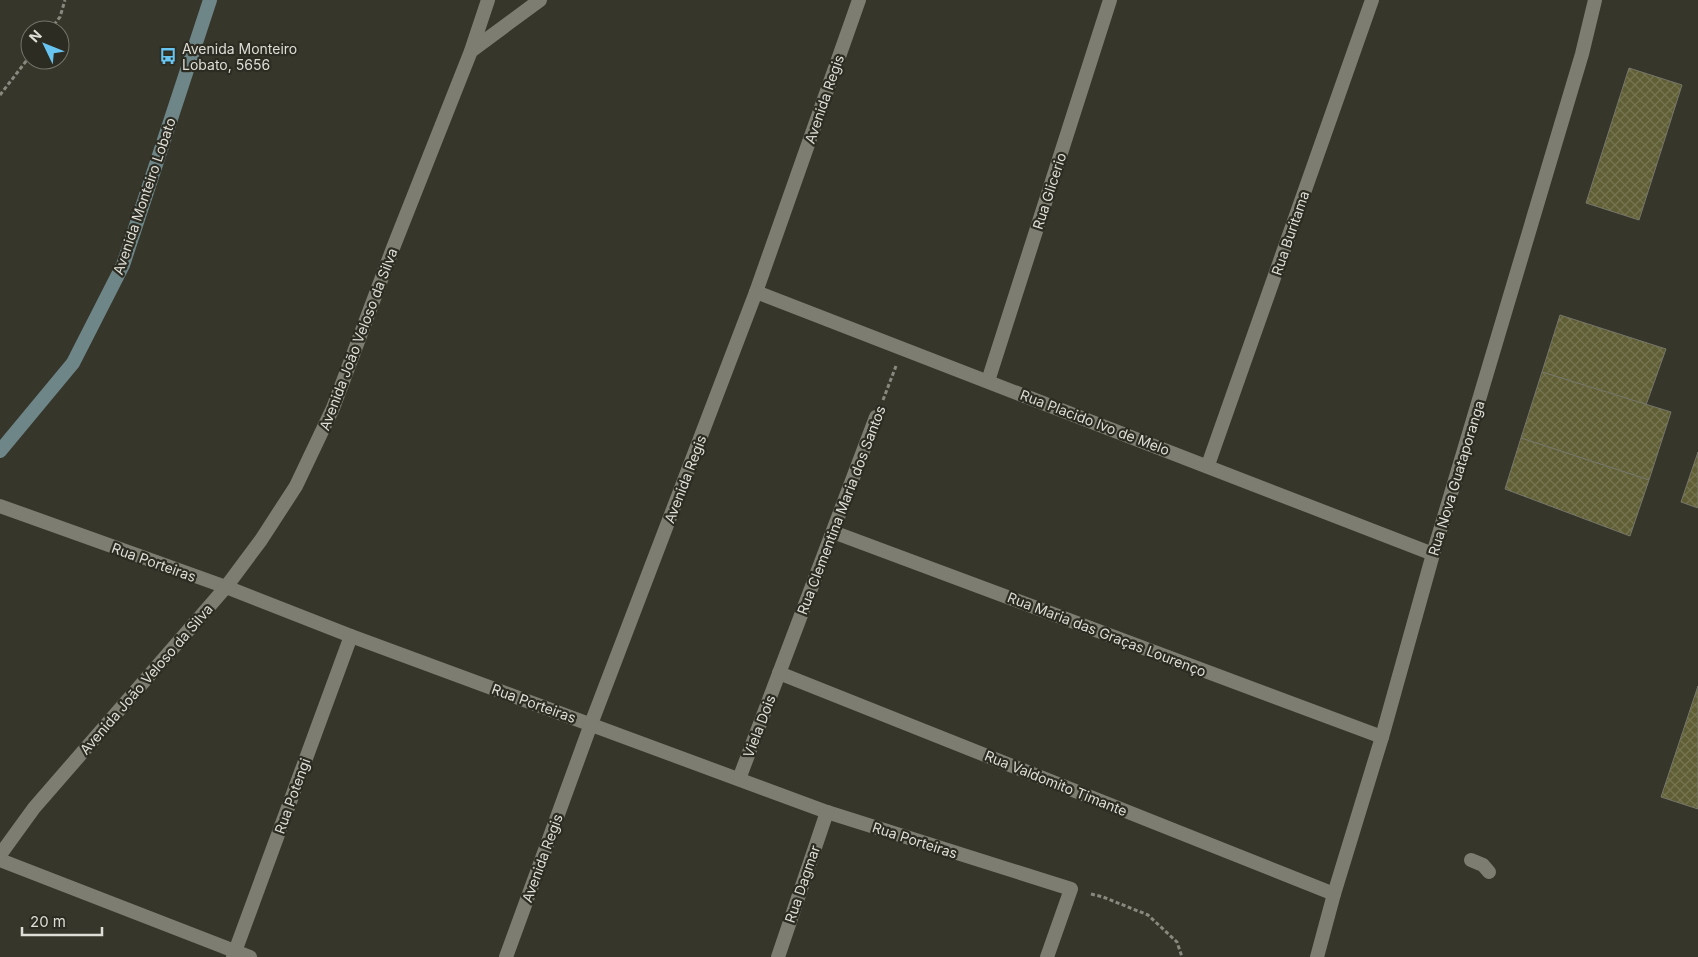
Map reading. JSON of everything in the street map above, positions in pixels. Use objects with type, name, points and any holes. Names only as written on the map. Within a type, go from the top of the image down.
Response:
[{"type":"main road","name":"Avenida Monteiro Lobato","points":[[0,451],[73,363],[123,265],[210,0]]},
{"type":"street","name":"Avenida João Veloso da Silva","points":[[0,855],[34,808],[226,588],[261,540],[296,486],[333,408],[393,248],[471,51],[488,0]]},
{"type":"street","points":[[471,51],[540,0]]},
{"type":"street","name":"Avenida Regis","points":[[506,957],[591,724],[756,292],[859,0]]},
{"type":"street","name":"Rua Glicerio","points":[[988,381],[1110,0]]},
{"type":"street","name":"Rua Buritama","points":[[1208,466],[1372,0]]},
{"type":"street","name":"Rua Nova Guataporanga","points":[[1317,957],[1334,894],[1382,737],[1433,554],[1582,54],[1595,0]]},
{"type":"street","name":"Rua Placido Ivo de Melo","points":[[756,292],[1433,554]]},
{"type":"street","name":"Rua Clementina Maria dos Santos","points":[[779,673],[876,417]]},
{"type":"street","name":"Rua Porteiras","points":[[0,506],[226,588],[827,812],[1071,889]]},
{"type":"street","name":"Rua Maria das Graças Lourenço","points":[[833,532],[1382,737]]},
{"type":"street","name":"Rua Potengi","points":[[234,954],[351,636]]},
{"type":"street","name":"Viela Dois","points":[[739,779],[779,673]]},
{"type":"street","name":"Rua Valdomito Timante","points":[[779,673],[1334,894]]},
{"type":"street","name":"Rua Dagmar","points":[[778,957],[827,812]]},
{"type":"street","points":[[0,860],[234,954],[250,957]]},
{"type":"street","points":[[1471,860],[1483,865],[1489,872]]},
{"type":"street","points":[[1046,957],[1071,889]]},
{"type":"path","points":[[58,20],[65,0]]},
{"type":"path","points":[[0,95],[20,69]]},
{"type":"path","name":"Rua Clementina Maria dos Santos","points":[[876,417],[902,348]]},
{"type":"path","points":[[1071,889],[1103,897],[1148,915],[1178,942],[1182,957]]},
{"type":"building","points":[[1629,68],[1682,85],[1639,220],[1586,203]]},
{"type":"building","points":[[1560,315],[1666,349],[1646,405],[1542,372]]},
{"type":"building","points":[[1542,372],[1671,412],[1649,480],[1521,438]]},
{"type":"building","points":[[1521,438],[1649,480],[1630,536],[1505,489]]},
{"type":"building","points":[[1698,452],[1698,508],[1681,502]]},
{"type":"building","points":[[1698,686],[1698,809],[1661,797]]},
{"type":"place","name":"Avenida Monteiro Lobato, 5656","points":[[168,56]]}]
